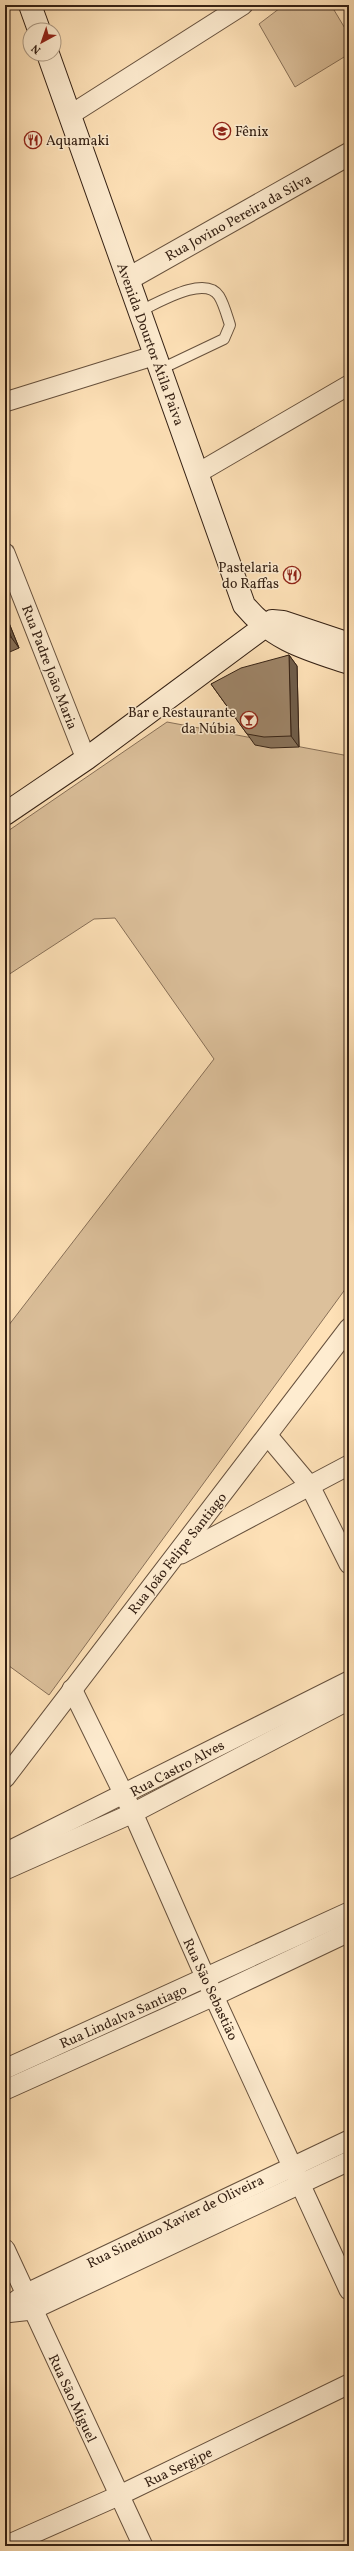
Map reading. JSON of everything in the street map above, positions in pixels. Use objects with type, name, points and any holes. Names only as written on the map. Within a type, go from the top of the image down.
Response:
[{"type":"main road","points":[[30,5],[36,22]]},
{"type":"main road","name":"Avenida Dourtor Átila Paiva","points":[[51,62],[159,362],[240,598],[248,611],[265,626],[288,642],[349,664]]},
{"type":"main road","name":"Rua Jovino Pereira da Silva","points":[[128,279],[349,154]]},
{"type":"main road","points":[[5,814],[86,759],[272,621],[278,620],[349,644]]},
{"type":"street","points":[[70,115],[243,5]]},
{"type":"street","points":[[5,402],[159,362]]},
{"type":"street","points":[[198,473],[349,385]]},
{"type":"street","name":"Rua Padre João Maria","points":[[5,553],[86,759]]},
{"type":"street","name":"Rua João Felipe Santiago","points":[[5,1778],[268,1436],[349,1328]]},
{"type":"street","points":[[268,1436],[310,1486],[349,1564]]},
{"type":"street","points":[[174,1558],[349,1465]]},
{"type":"street","name":"Rua Castro Alves","points":[[5,1870],[132,1813],[302,1713],[349,1681]]},
{"type":"street","name":"Rua São Sebastião","points":[[72,1689],[124,1795],[206,1979],[301,2182],[349,2290]]},
{"type":"street","name":"Rua Castro Alves","points":[[5,1853],[124,1795],[302,1713],[349,1700]]},
{"type":"street","name":"Rua Lindalva Santiago","points":[[5,2070],[349,1912]]},
{"type":"street","name":"Rua Lindalva Santiago","points":[[5,2090],[214,1996],[349,1932]]},
{"type":"street","name":"Rua Sinedino Xavier de Oliveira","points":[[5,2309],[29,2302],[293,2165],[349,2140]]},
{"type":"street","name":"Rua Sinedino Xavier de Oliveira","points":[[5,2313],[349,2161]]},
{"type":"street","name":"Rua São Miguel","points":[[5,2249],[118,2496],[143,2546]]},
{"type":"street","name":"Rua Sergipe","points":[[5,2546],[118,2496],[349,2384]]},
{"type":"lane","points":[[140,311],[197,287],[212,289],[219,296],[230,325],[224,339],[159,362]]},
{"type":"shaded area","points":[[284,5],[331,5],[349,35],[349,54],[295,87],[259,24]]},
{"type":"shaded area","points":[[167,722],[349,756],[349,1284],[49,1695],[5,1663],[5,1330],[214,1059],[115,918],[94,919],[5,977],[5,833]]},
{"type":"building","points":[[5,620],[11,637],[5,640]]},
{"type":"building","points":[[289,655],[291,736],[264,737],[247,734],[211,684],[241,668]]},
{"type":"place","name":"Fênix","points":[[222,131]]},
{"type":"place","name":"Aquamaki","points":[[33,140]]},
{"type":"place","name":"Pastelaria do Raffas","points":[[292,575]]},
{"type":"place","name":"Bar e Restaurante da Núbia","points":[[249,720]]}]
